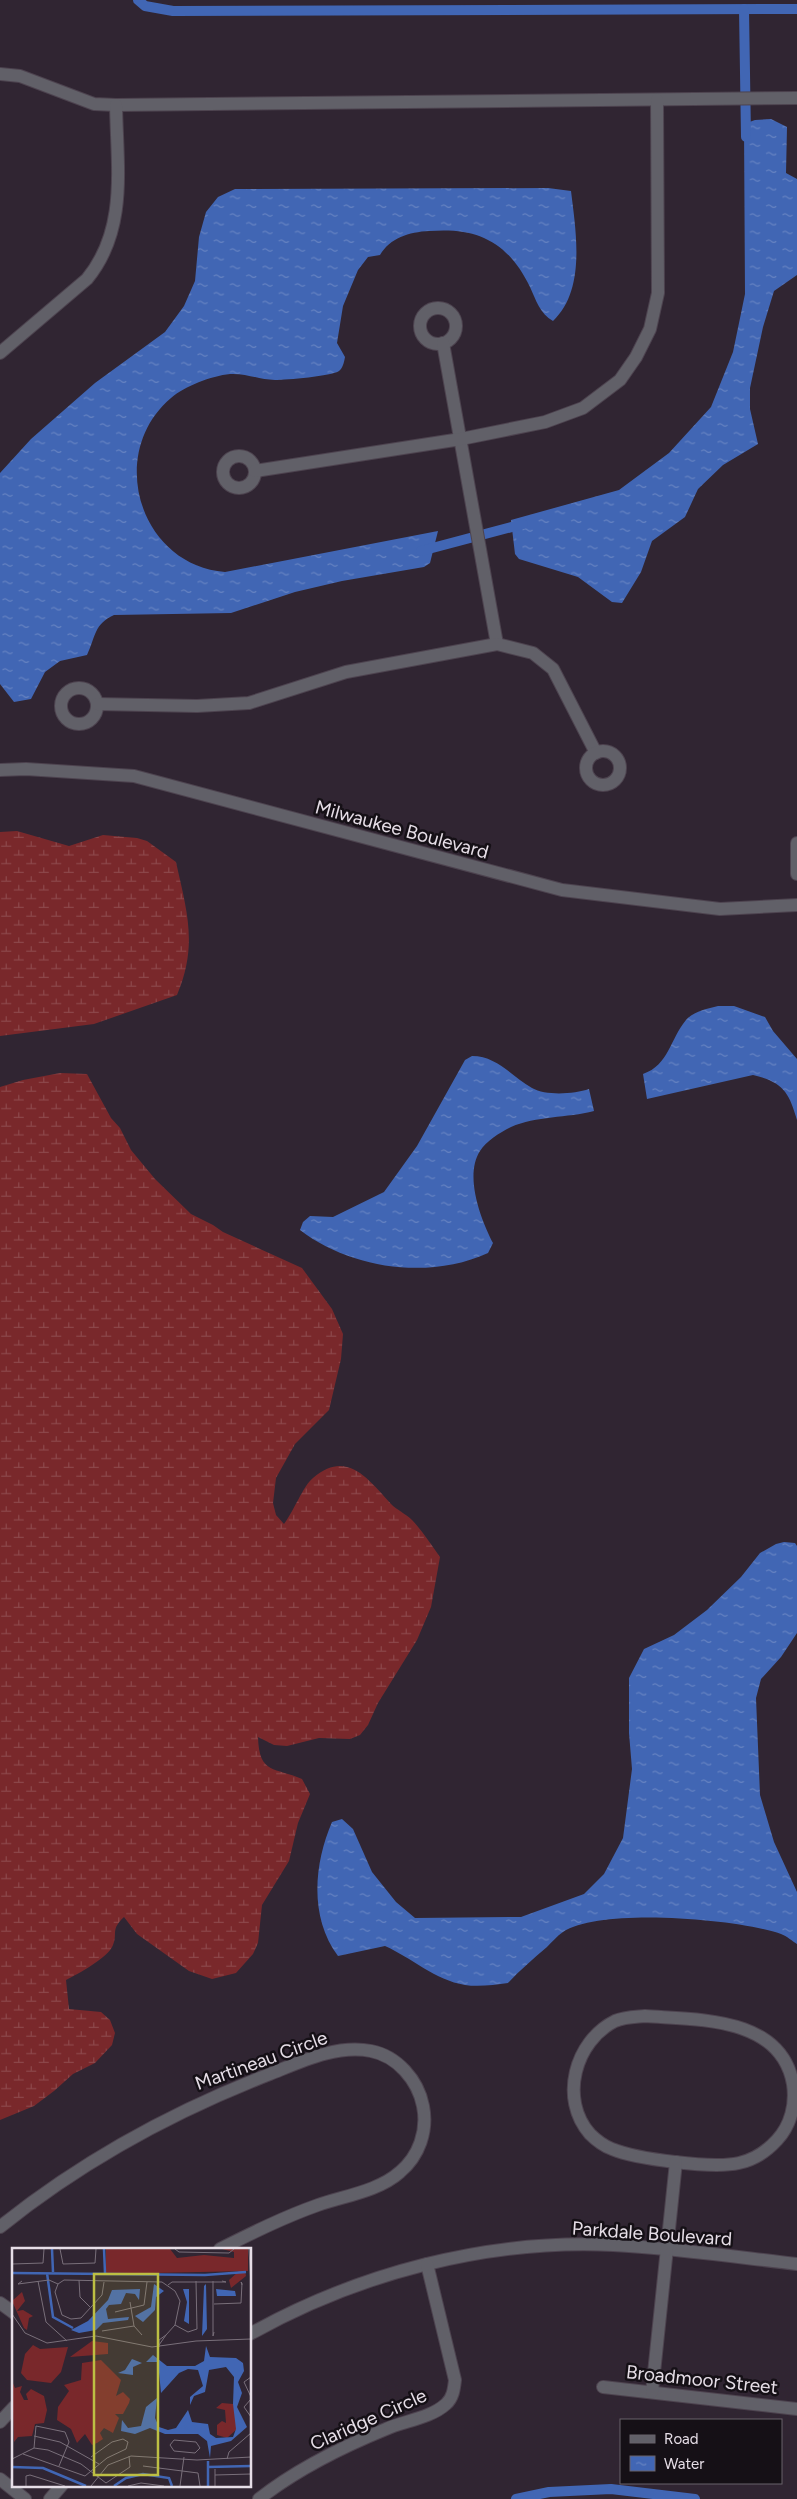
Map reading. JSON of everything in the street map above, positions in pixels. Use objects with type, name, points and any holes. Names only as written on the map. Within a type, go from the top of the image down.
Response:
[{"type":"street","points":[[0,74],[20,76],[94,104],[116,106],[797,98]]},
{"type":"street","points":[[255,470],[461,439],[545,422],[583,408],[620,380],[636,357],[650,329],[658,293],[657,100]]},
{"type":"street","points":[[0,353],[87,280],[98,266],[106,250],[117,212],[116,106]]},
{"type":"street","points":[[442,343],[497,644]]},
{"type":"street","points":[[97,704],[197,706],[248,703],[346,672],[497,644],[533,653],[554,668],[596,753]]},
{"type":"street","name":"Milwaukee Boulevard","points":[[0,770],[26,769],[134,776],[562,890],[720,909],[797,906]]},
{"type":"street","points":[[797,843],[797,874]]},
{"type":"street","points":[[644,2016],[693,2020],[740,2028],[765,2039],[774,2046],[786,2064],[794,2089],[792,2114],[778,2140],[768,2149],[752,2159],[737,2164],[676,2162],[612,2149],[591,2135],[578,2113],[573,2085],[577,2066],[594,2037],[617,2020],[644,2016]]},
{"type":"street","name":"Martineau Circle","points":[[0,2228],[53,2187],[133,2136],[186,2108],[267,2075],[329,2054],[357,2050],[371,2051],[384,2056],[406,2072],[419,2092],[425,2120],[418,2149],[401,2172],[380,2184],[275,2222],[222,2248]]},
{"type":"street","points":[[652,2392],[676,2162]]},
{"type":"street","name":"Parkdale Boulevard","points":[[251,2333],[296,2310],[347,2288],[383,2276],[427,2264],[538,2246],[611,2245],[666,2249],[797,2264]]},
{"type":"street","name":"Claridge Circle","points":[[259,2499],[341,2449],[438,2409],[447,2403],[453,2392],[455,2380],[427,2264]]},
{"type":"street","points":[[0,2303],[12,2312]]},
{"type":"street","name":"Broadmoor Street","points":[[603,2387],[797,2409]]},
{"type":"street","points":[[0,2422],[12,2409]]},
{"type":"street","points":[[0,2479],[25,2499]]},
{"type":"street","points":[[50,2499],[61,2486]]},
{"type":"green space","points":[[17,831],[69,846],[103,835],[137,838],[147,841],[176,862],[187,913],[189,944],[183,977],[177,995],[94,1024],[0,1036],[0,832]]},
{"type":"green space","points":[[60,1073],[87,1074],[111,1118],[120,1128],[131,1150],[155,1179],[191,1214],[223,1232],[302,1268],[332,1309],[343,1334],[341,1359],[329,1410],[295,1444],[276,1478],[273,1503],[276,1515],[284,1524],[313,1478],[325,1470],[336,1466],[347,1467],[365,1477],[391,1504],[412,1520],[440,1557],[431,1607],[417,1640],[378,1703],[368,1725],[360,1735],[350,1739],[319,1738],[287,1746],[274,1745],[258,1737],[259,1749],[265,1764],[270,1768],[302,1779],[310,1794],[298,1823],[289,1861],[262,1905],[258,1943],[253,1954],[236,1973],[212,1979],[189,1971],[137,1934],[124,1917],[117,1925],[113,1945],[106,1955],[66,1980],[69,2009],[101,2012],[110,2020],[115,2033],[112,2045],[95,2063],[73,2074],[34,2106],[0,2120],[0,1087],[23,1080]]},
{"type":"water","points":[[771,119],[787,127],[786,173],[797,179],[797,275],[774,291],[763,327],[750,388],[750,409],[758,444],[723,465],[698,489],[685,517],[652,541],[641,572],[622,603],[612,602],[578,577],[519,559],[515,554],[511,520],[619,490],[669,453],[711,407],[733,352],[745,294],[744,124],[755,120]]},
{"type":"water","points":[[548,188],[571,191],[576,242],[575,277],[563,308],[553,321],[542,311],[536,302],[530,287],[512,259],[501,248],[490,241],[477,235],[447,230],[407,235],[389,244],[380,255],[368,257],[358,270],[343,306],[337,343],[345,357],[339,371],[319,376],[275,380],[230,374],[199,382],[183,389],[171,398],[151,421],[140,447],[137,475],[141,503],[153,528],[171,550],[195,565],[225,572],[438,531],[430,563],[424,567],[342,581],[295,592],[231,613],[114,615],[103,622],[96,631],[87,655],[60,661],[45,672],[31,699],[14,702],[0,684],[0,473],[31,439],[95,383],[165,332],[184,306],[195,281],[199,237],[206,212],[218,197],[235,189]]},
{"type":"water","points":[[718,1006],[734,1006],[765,1017],[773,1031],[797,1059],[797,1120],[791,1102],[783,1090],[771,1081],[753,1075],[647,1099],[643,1074],[652,1070],[664,1058],[681,1027],[689,1017]]},
{"type":"water","points":[[472,1056],[489,1059],[504,1067],[524,1083],[538,1091],[560,1093],[589,1089],[594,1111],[521,1123],[498,1134],[480,1151],[475,1161],[474,1185],[479,1210],[493,1243],[488,1253],[465,1261],[441,1266],[416,1268],[391,1266],[366,1262],[343,1254],[320,1243],[300,1230],[303,1222],[310,1216],[333,1217],[384,1192],[417,1146],[465,1060]]},
{"type":"water","points":[[784,1542],[795,1543],[797,1546],[797,1633],[781,1657],[761,1679],[756,1698],[760,1795],[774,1842],[797,1892],[797,1944],[781,1934],[734,1924],[703,1920],[637,1918],[607,1920],[582,1924],[563,1932],[508,1983],[481,1986],[465,1985],[434,1974],[385,1946],[338,1956],[322,1925],[317,1890],[321,1855],[326,1838],[332,1822],[342,1819],[353,1829],[372,1872],[396,1902],[415,1918],[521,1917],[584,1894],[604,1874],[623,1838],[632,1769],[629,1733],[629,1678],[644,1649],[674,1635],[707,1610],[741,1577],[760,1553],[776,1544]]},
{"type":"waterway","points":[[138,0],[145,6],[173,11],[797,9]]},
{"type":"waterway","points":[[744,9],[746,137]]},
{"type":"waterway","points":[[421,551],[523,524]]},
{"type":"waterway","points":[[516,2499],[549,2492],[611,2489],[695,2499]]}]
